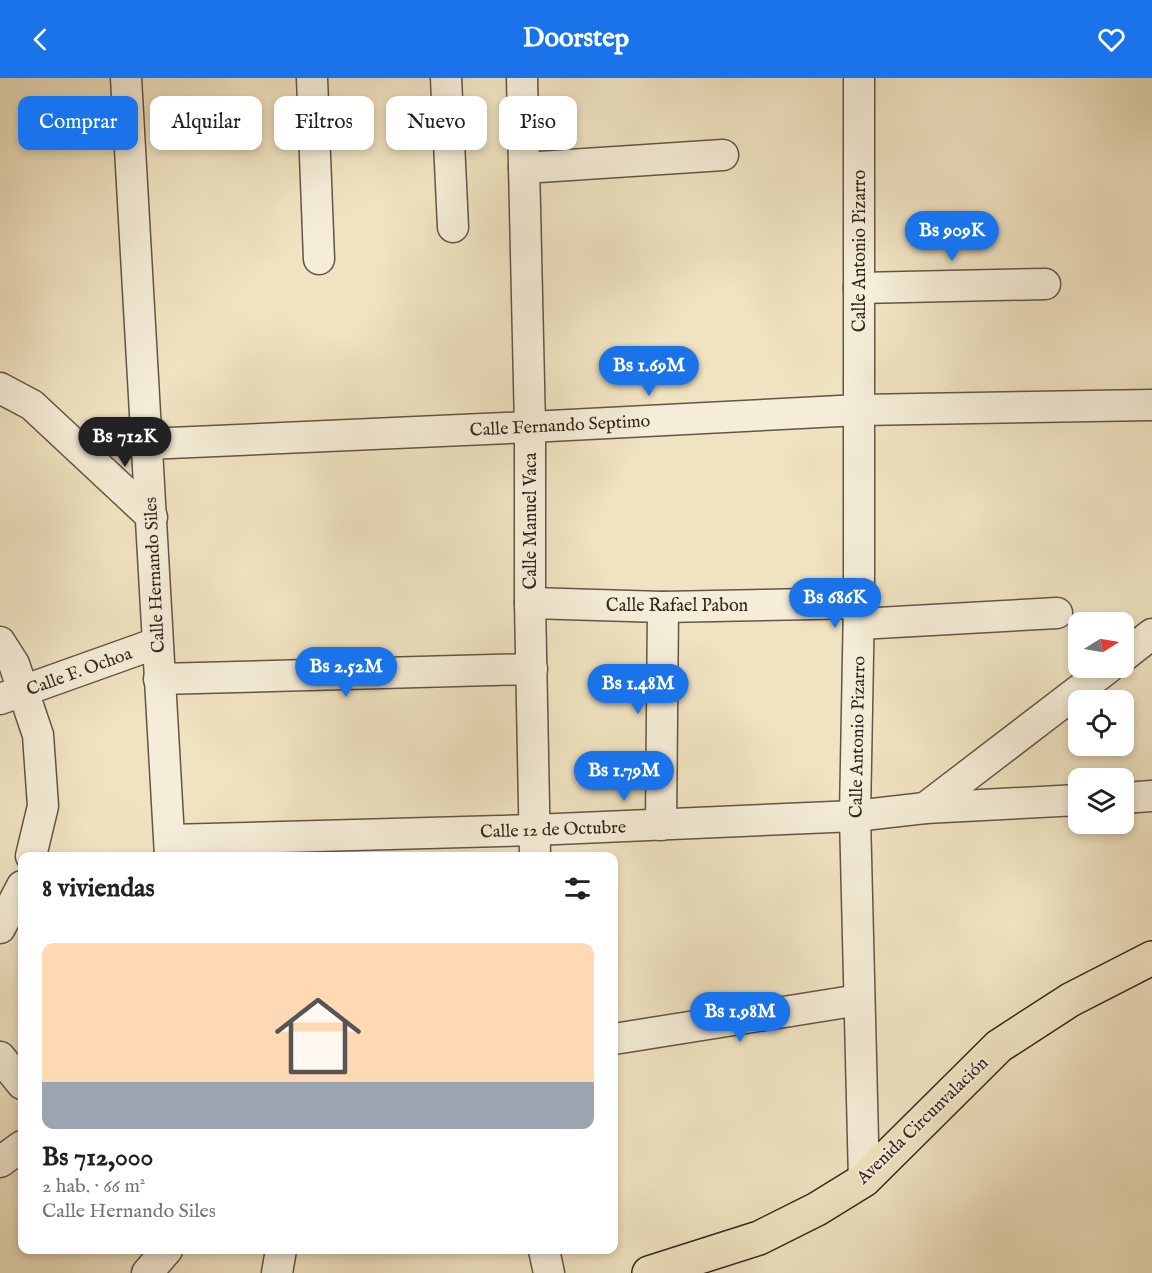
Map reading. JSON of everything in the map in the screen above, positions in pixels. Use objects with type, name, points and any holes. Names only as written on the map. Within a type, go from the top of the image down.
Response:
[{"type":"highway","name":"Avenida Circunvalación","points":[[648,1273],[759,1238],[818,1209],[864,1180],[999,1046],[1070,1000],[1152,958]]},
{"type":"street","name":"Calle Hernando Siles","points":[[126,78],[170,848]]},
{"type":"street","points":[[312,78],[319,259]]},
{"type":"street","points":[[446,78],[453,227]]},
{"type":"street","name":"Calle Manuel Vaca","points":[[522,78],[530,427],[534,843]]},
{"type":"street","name":"Calle Antonio Pizarro","points":[[859,78],[859,613],[855,816],[864,1180]]},
{"type":"street","points":[[524,168],[723,155]]},
{"type":"street","points":[[859,288],[1045,284]]},
{"type":"street","points":[[0,388],[32,405],[152,517]]},
{"type":"street","name":"Calle Fernando Septimo","points":[[147,444],[859,410],[1152,405]]},
{"type":"street","name":"Calle Rafael Pabon","points":[[530,603],[859,613],[1057,613]]},
{"type":"street","points":[[661,825],[663,607]]},
{"type":"street","points":[[1134,648],[1152,634]]},
{"type":"street","points":[[0,642],[14,663],[12,695],[38,735],[43,806],[32,852]]},
{"type":"street","name":"Calle F. Ochoa","points":[[12,695],[157,643]]},
{"type":"street","points":[[159,679],[532,669]]},
{"type":"street","points":[[925,808],[1095,678]]},
{"type":"street","points":[[1134,797],[1152,796]]},
{"type":"street","name":"Calle 12 de Octubre","points":[[170,848],[534,843],[661,825],[855,816],[925,808],[1068,801]]},
{"type":"street","points":[[0,928],[18,894]]},
{"type":"street","points":[[618,1038],[859,1000]]},
{"type":"street","points":[[0,1057],[18,1079]]},
{"type":"street","points":[[0,1162],[18,1149]]},
{"type":"street","points":[[277,1273],[280,1254]]},
{"type":"street","points":[[545,1254],[549,1273]]}]
